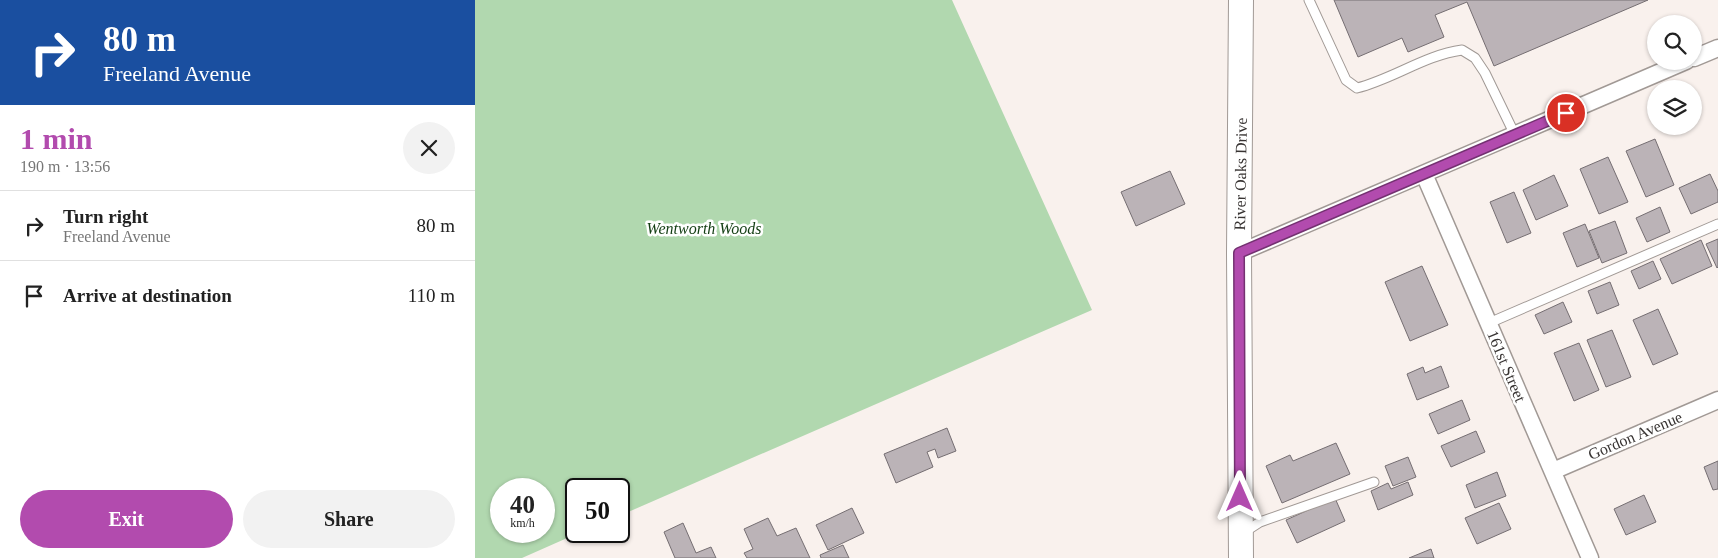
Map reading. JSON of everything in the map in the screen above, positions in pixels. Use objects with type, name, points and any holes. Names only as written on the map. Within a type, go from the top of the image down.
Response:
[{"type":"main road","name":"River Oaks Drive","points":[[1241,0],[1239,253],[1241,558]]},
{"type":"street","points":[[1702,55],[1718,48]]},
{"type":"street","points":[[1239,253],[1666,70]]},
{"type":"street","name":"161st Street","points":[[1424,174],[1590,558]]},
{"type":"street","name":"Gordon Avenue","points":[[1553,470],[1718,400]]},
{"type":"lane","points":[[1309,0],[1346,80],[1357,88],[1372,84],[1447,52],[1462,50],[1475,58],[1485,73],[1515,135]]},
{"type":"lane","points":[[1489,323],[1718,224]]},
{"type":"lane","points":[[1241,534],[1260,522],[1374,482]]},
{"type":"green space","name":"Wentworth Woods","points":[[475,0],[952,0],[1092,310],[630,511],[630,478],[565,478],[565,539],[522,558],[475,558]]},
{"type":"building","points":[[1334,0],[1648,0],[1494,66],[1467,2],[1435,15],[1444,37],[1408,52],[1402,38],[1358,57]]},
{"type":"building","points":[[1655,139],[1674,185],[1646,197],[1626,151]]},
{"type":"building","points":[[1608,157],[1628,202],[1599,214],[1580,169]]},
{"type":"building","points":[[1170,171],[1185,204],[1136,226],[1121,192]]},
{"type":"building","points":[[1710,174],[1718,191],[1718,202],[1691,214],[1679,188]]},
{"type":"building","points":[[1554,175],[1568,206],[1536,220],[1523,190]]},
{"type":"building","points":[[1514,192],[1531,233],[1507,243],[1490,202]]},
{"type":"building","points":[[1660,207],[1670,232],[1647,242],[1636,218]]},
{"type":"building","points":[[1615,221],[1627,253],[1602,263],[1589,231]]},
{"type":"building","points":[[1585,224],[1599,258],[1577,267],[1563,233]]},
{"type":"building","points":[[1718,239],[1718,267],[1717,268],[1706,244]]},
{"type":"building","points":[[1701,240],[1712,266],[1672,284],[1660,259]]},
{"type":"building","points":[[1653,261],[1661,279],[1639,289],[1631,271]]},
{"type":"building","points":[[1422,266],[1448,325],[1410,341],[1385,282]]},
{"type":"building","points":[[1610,282],[1619,305],[1597,314],[1588,291]]},
{"type":"building","points":[[1563,302],[1572,322],[1544,334],[1535,315]]},
{"type":"building","points":[[1658,309],[1678,354],[1653,365],[1633,320]]},
{"type":"building","points":[[1612,330],[1631,377],[1606,387],[1587,340]]},
{"type":"building","points":[[1579,343],[1599,390],[1574,401],[1554,353]]},
{"type":"building","points":[[1441,366],[1449,387],[1417,400],[1407,374],[1423,367],[1425,373]]},
{"type":"building","points":[[1462,400],[1470,420],[1438,434],[1429,414]]},
{"type":"building","points":[[947,428],[956,451],[938,458],[935,449],[927,452],[933,467],[896,483],[884,454]]},
{"type":"building","points":[[1476,431],[1485,452],[1451,467],[1441,446]]},
{"type":"building","points":[[1336,443],[1350,474],[1282,503],[1266,466],[1290,455],[1293,461]]},
{"type":"building","points":[[1408,457],[1416,477],[1393,486],[1385,466]]},
{"type":"building","points":[[1718,461],[1718,489],[1713,490],[1704,467]]},
{"type":"building","points":[[1497,472],[1506,496],[1475,508],[1466,485]]},
{"type":"building","points":[[1408,482],[1413,495],[1378,510],[1371,491],[1388,483],[1391,489]]},
{"type":"building","points":[[1644,495],[1656,522],[1626,535],[1614,509]]},
{"type":"building","points":[[1335,498],[1345,521],[1297,543],[1286,520]]},
{"type":"building","points":[[1499,503],[1511,529],[1477,544],[1465,518]]},
{"type":"building","points":[[852,508],[864,533],[828,550],[816,525]]},
{"type":"building","points":[[768,518],[777,536],[796,528],[810,558],[747,558],[744,553],[753,549],[744,529]]},
{"type":"building","points":[[683,523],[696,553],[711,547],[716,558],[675,558],[664,532]]},
{"type":"building","points":[[843,545],[849,558],[821,558],[820,555]]},
{"type":"building","points":[[1431,549],[1434,558],[1409,558]]},
{"type":"route","points":[[1240,497],[1239,253],[1566,113]]}]
